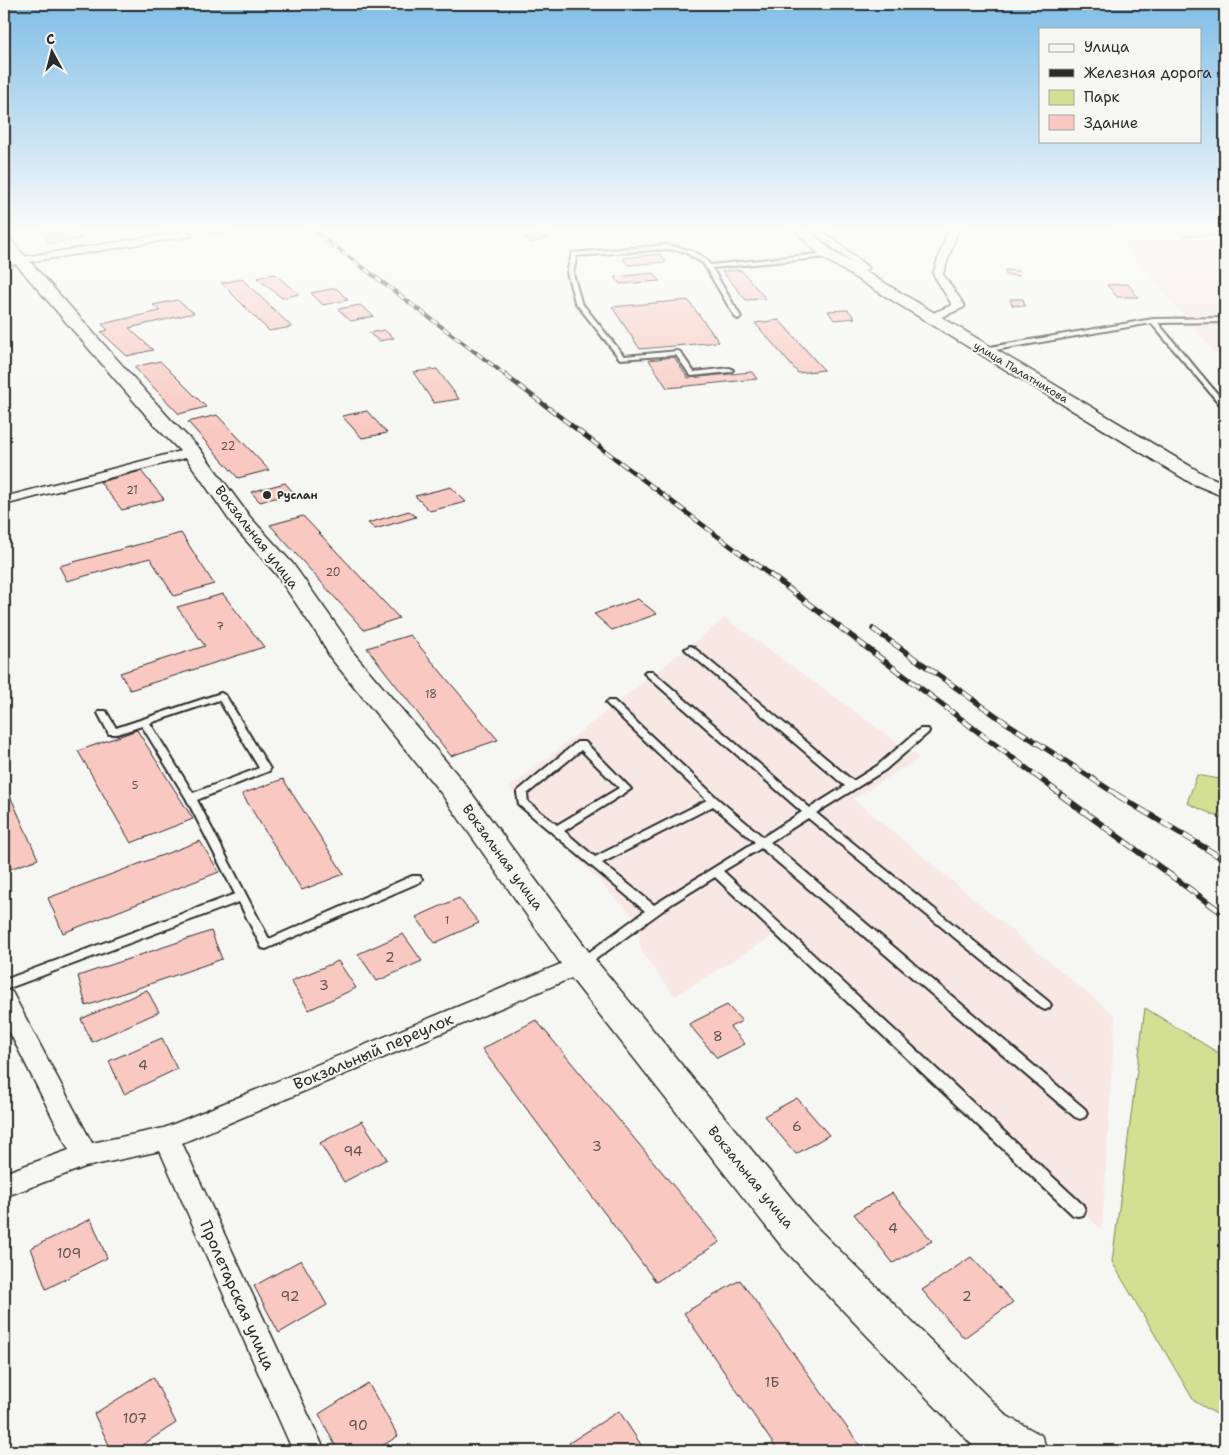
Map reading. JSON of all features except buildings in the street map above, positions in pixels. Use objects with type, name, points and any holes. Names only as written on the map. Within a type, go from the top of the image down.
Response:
[{"type":"main road","name":"Вокзальная улица","points":[[46,295],[192,452],[242,522],[284,570],[334,640],[339,652],[451,786],[580,965],[797,1235],[991,1432],[1024,1451]]},
{"type":"main road","name":"улица Палатникова","points":[[895,295],[1198,479],[1225,491]]},
{"type":"street","points":[[932,317],[959,306],[952,295]]},
{"type":"street","points":[[4,501],[192,452]]},
{"type":"street","name":"Вокзальный переулок","points":[[84,1156],[167,1138],[580,965]]},
{"type":"street","points":[[4,998],[84,1156],[4,1185]]},
{"type":"street","name":"Пролетарская улица","points":[[167,1138],[309,1451]]},
{"type":"lane","points":[[576,295],[578,302],[622,358],[678,353],[692,374],[730,370]]},
{"type":"lane","points":[[725,295],[738,317]]},
{"type":"lane","points":[[984,350],[1154,321],[1225,320]]},
{"type":"lane","points":[[1154,321],[1225,407]]},
{"type":"lane","points":[[690,649],[852,786]]},
{"type":"lane","points":[[650,673],[809,813],[1045,1005]]},
{"type":"lane","points":[[103,713],[113,732],[221,696],[265,769],[191,798]]},
{"type":"lane","points":[[611,703],[714,801],[764,841],[1080,1113]]},
{"type":"lane","points":[[144,721],[191,798],[266,945],[416,879]]},
{"type":"lane","points":[[580,965],[654,912],[716,871],[880,768],[924,731]]},
{"type":"lane","points":[[556,830],[626,789],[581,744],[522,794],[523,803],[654,912]]},
{"type":"lane","points":[[594,862],[714,801]]},
{"type":"lane","points":[[716,871],[1078,1210]]},
{"type":"lane","points":[[4,985],[242,896]]},
{"type":"shaded area","points":[[1166,295],[1225,295],[1225,364]]},
{"type":"shaded area","points":[[725,618],[919,758],[853,799],[1115,1016],[1102,1230],[779,932],[675,996],[641,951],[637,920],[509,788]]},
{"type":"green space","points":[[1197,775],[1225,780],[1225,820],[1187,803]]},
{"type":"green space","points":[[1145,1008],[1225,1057],[1225,1419],[1194,1401],[1112,1262]]},
{"type":"railway","points":[[399,295],[507,376]]},
{"type":"railway","points":[[505,375],[753,563]]},
{"type":"railway","points":[[752,561],[1063,796]]},
{"type":"railway","points":[[873,629],[1002,720],[1119,796]]},
{"type":"railway","points":[[1061,795],[1225,915]]},
{"type":"railway","points":[[1117,795],[1225,860]]},
{"type":"place","name":"Руслан","points":[[267,495]]}]
